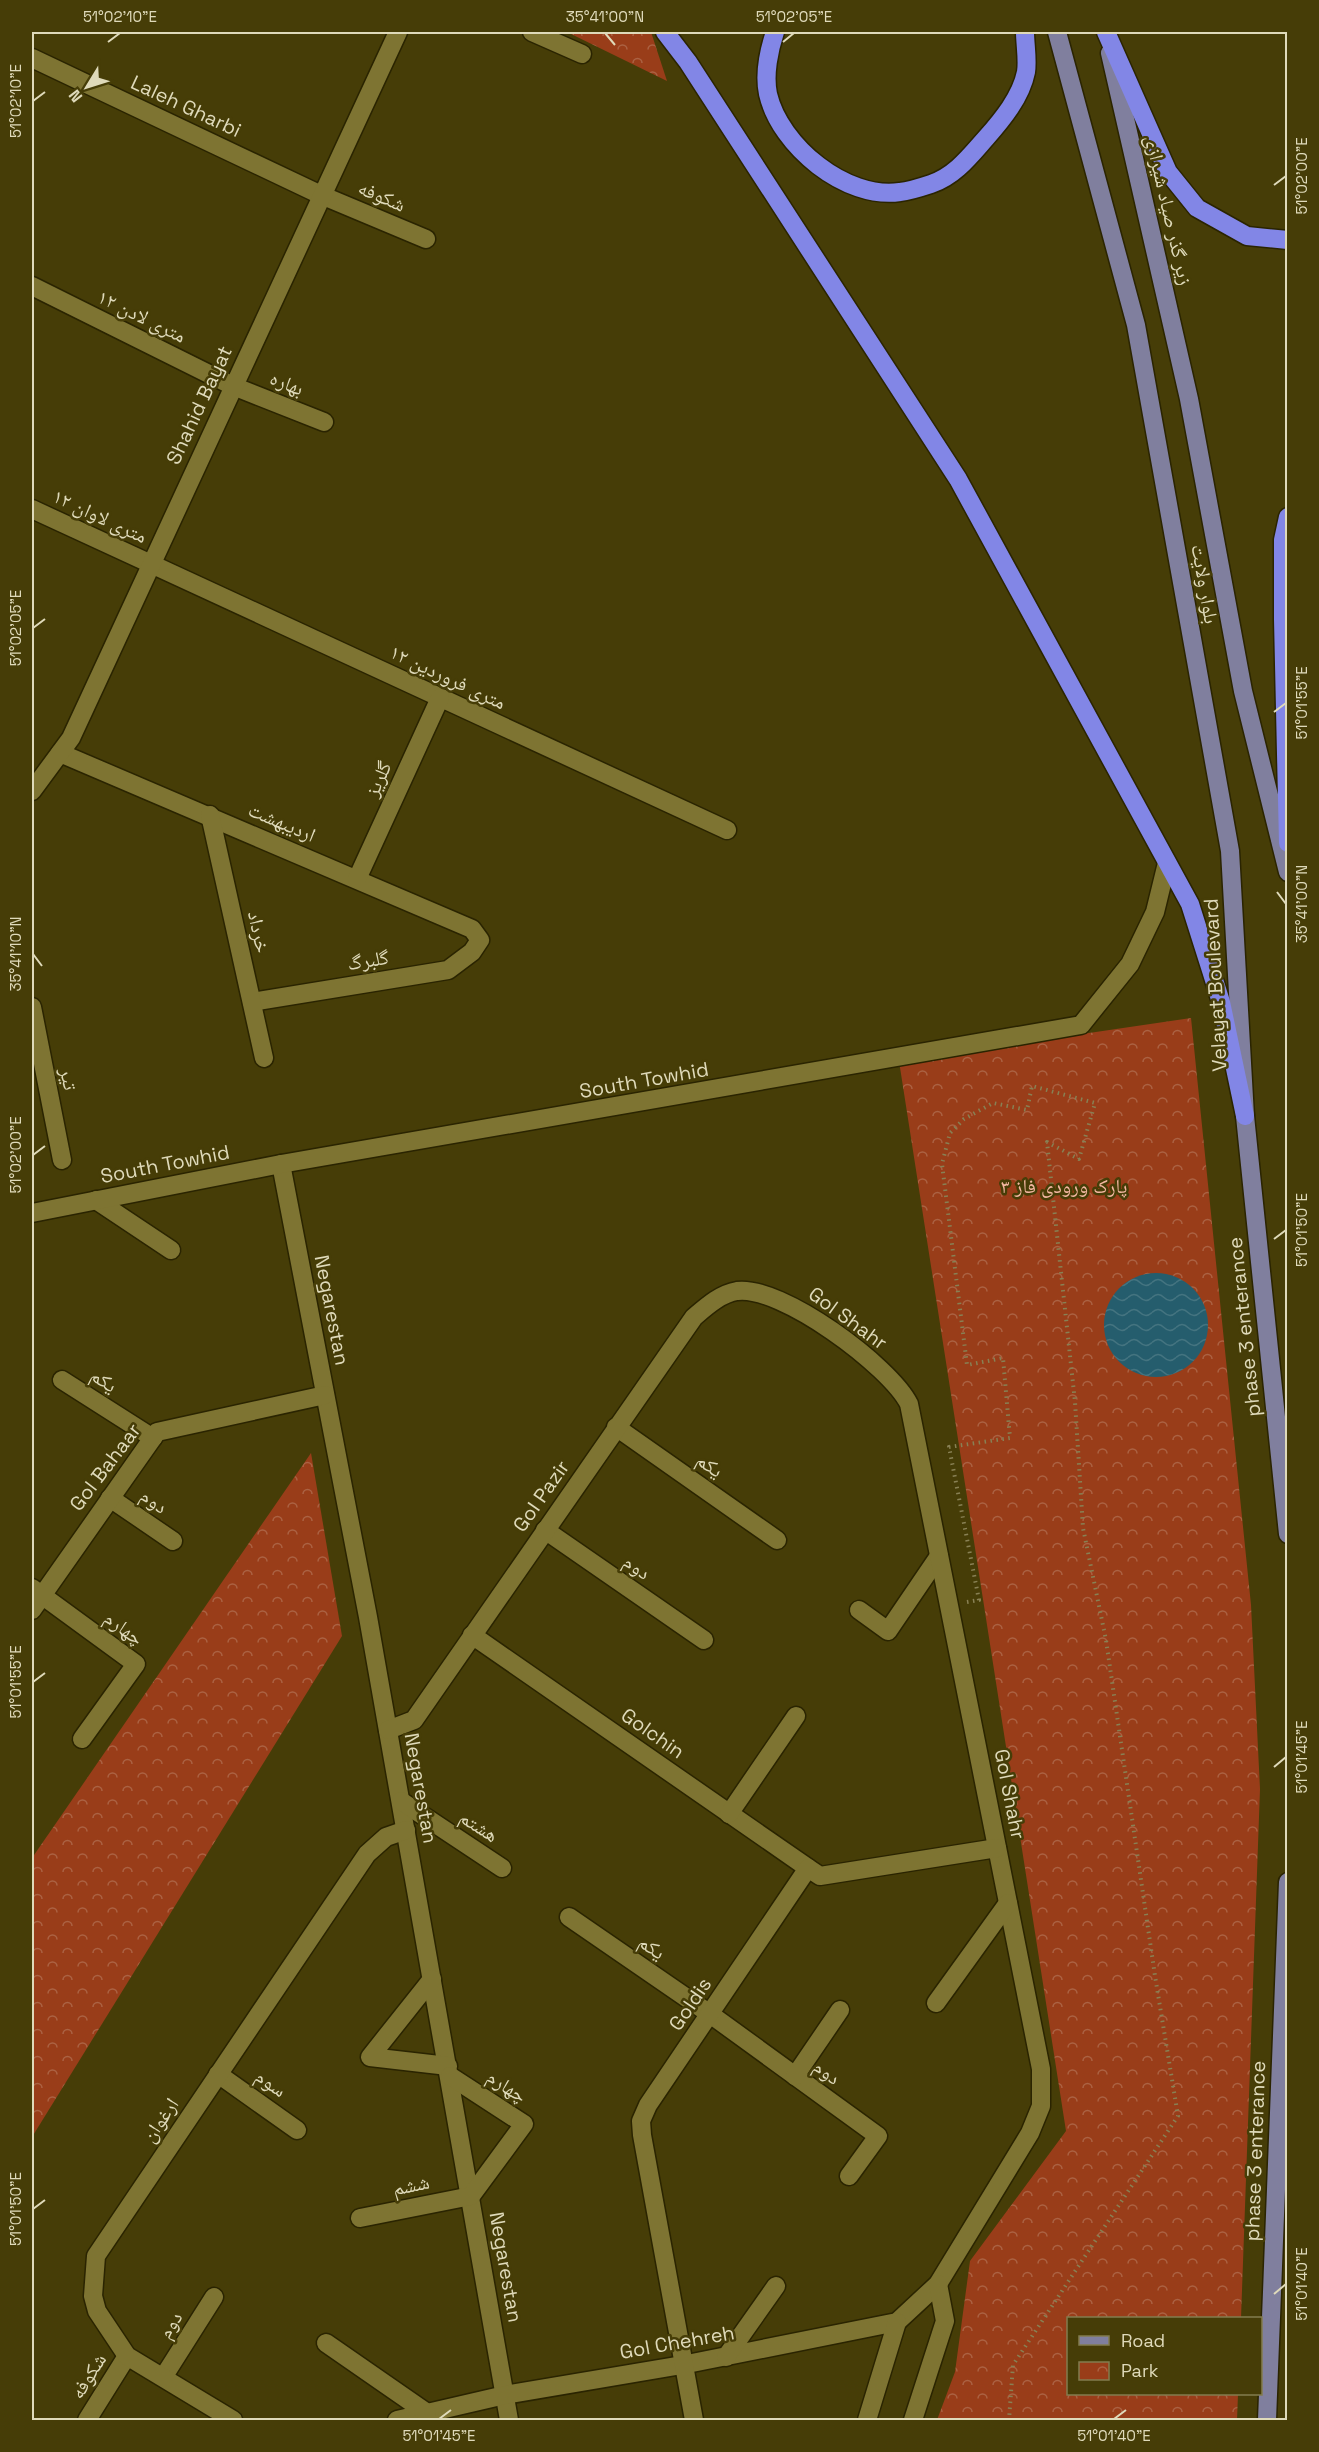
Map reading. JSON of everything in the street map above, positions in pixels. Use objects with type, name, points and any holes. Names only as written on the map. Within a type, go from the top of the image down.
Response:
[{"type":"highway","points":[[665,32],[688,62],[958,479],[1190,904],[1221,1002],[1245,1116]]},
{"type":"highway","points":[[775,32],[769,51],[768,94],[785,133],[822,171],[864,189],[899,193],[933,183],[962,166],[999,124],[1014,100],[1026,72],[1024,32]]},
{"type":"highway","points":[[1106,32],[1168,172],[1197,208],[1247,236],[1287,240]]},
{"type":"highway","points":[[1287,517],[1283,540],[1287,843]]},
{"type":"main road","name":"Velayat Boulevard","points":[[1057,32],[1136,325],[1230,851],[1245,1116]]},
{"type":"main road","name":"زیر گذر صیاد شیرازی","points":[[1106,32],[1189,399],[1243,692],[1287,872]]},
{"type":"main road","name":"phase 3 enterance","points":[[1245,1116],[1287,1534]]},
{"type":"main road","name":"phase 3 enterance","points":[[1267,2421],[1287,1882]]},
{"type":"street","name":"Shahid Bayat","points":[[32,791],[71,738],[398,32]]},
{"type":"street","points":[[532,32],[582,54]]},
{"type":"street","name":"Laleh Gharbi","points":[[32,58],[321,195]]},
{"type":"street","name":"شکوفه","points":[[321,195],[426,239]]},
{"type":"street","name":"۱۲ متری لادن","points":[[32,286],[233,386]]},
{"type":"street","name":"بهاره","points":[[233,386],[324,422]]},
{"type":"street","name":"۱۲ متری لاوان","points":[[32,509],[151,564]]},
{"type":"street","name":"۱۲ متری فروردین","points":[[151,564],[727,830]]},
{"type":"street","name":"گلریز","points":[[357,879],[440,698]]},
{"type":"street","name":"اردیبهشت","points":[[60,753],[210,815],[472,929],[480,940]]},
{"type":"street","name":"خرداد","points":[[210,815],[264,1058]]},
{"type":"street","name":"South Towhid","points":[[32,1213],[282,1164],[1081,1026],[1130,964],[1155,912],[1167,862]]},
{"type":"street","name":"گلبرگ","points":[[252,1002],[448,970],[472,952],[480,940]]},
{"type":"street","name":"تیر","points":[[32,1007],[62,1160]]},
{"type":"street","name":"Negarestan","points":[[282,1164],[401,1801],[509,2421]]},
{"type":"street","points":[[96,1200],[171,1250]]},
{"type":"street","name":"Gol Pazir","points":[[388,1730],[414,1720],[694,1317],[710,1304],[737,1292]]},
{"type":"street","name":"Gol Shahr","points":[[737,1292],[759,1292],[794,1306],[871,1361],[903,1393],[909,1404],[1041,2069],[1041,2106],[1030,2133],[938,2284],[897,2322]]},
{"type":"street","name":"یکم","points":[[62,1380],[153,1438]]},
{"type":"street","name":"Gol Bahaar","points":[[34,1597],[157,1432],[325,1395]]},
{"type":"street","name":"یکم","points":[[616,1427],[777,1540]]},
{"type":"street","name":"دوم","points":[[110,1498],[173,1542]]},
{"type":"street","name":"دوم","points":[[545,1530],[704,1640]]},
{"type":"street","points":[[859,1610],[888,1630],[939,1556]]},
{"type":"street","name":"چهارم","points":[[34,1597],[136,1664],[82,1739]]},
{"type":"street","name":"Golchin","points":[[472,1635],[808,1868]]},
{"type":"street","points":[[729,1814],[796,1716]]},
{"type":"street","name":"هشتم","points":[[401,1801],[502,1868]]},
{"type":"street","name":"ارغوان","points":[[233,2421],[164,2376],[128,2356],[97,2312],[93,2296],[96,2256],[366,1854],[386,1837],[406,1830]]},
{"type":"street","points":[[808,1868],[820,1876],[997,1848]]},
{"type":"street","name":"Goldis","points":[[694,2421],[682,2365],[641,2121],[648,2105],[808,1868]]},
{"type":"street","points":[[936,2003],[1008,1903]]},
{"type":"street","name":"یکم","points":[[569,1917],[710,2014]]},
{"type":"street","points":[[432,1978],[370,2057],[449,2071]]},
{"type":"street","points":[[795,2076],[840,2010]]},
{"type":"street","name":"دوم","points":[[710,2014],[878,2136],[849,2176]]},
{"type":"street","name":"چهارم","points":[[449,2071],[524,2124],[471,2196]]},
{"type":"street","name":"سوم","points":[[218,2074],[297,2130]]},
{"type":"street","name":"ششم","points":[[360,2218],[471,2196]]},
{"type":"street","points":[[913,2421],[945,2321],[938,2284]]},
{"type":"street","points":[[726,2356],[776,2286]]},
{"type":"street","name":"دوم","points":[[164,2376],[214,2297]]},
{"type":"street","points":[[867,2421],[897,2322]]},
{"type":"street","name":"Gol Chehreh","points":[[505,2395],[682,2365],[897,2322]]},
{"type":"street","points":[[326,2343],[427,2413]]},
{"type":"street","name":"شکوفه","points":[[87,2421],[128,2356]]},
{"type":"street","points":[[397,2421],[505,2395]]},
{"type":"path","points":[[949,1606],[979,1599],[949,1447],[1010,1438],[1003,1358],[967,1365],[942,1164],[950,1133],[964,1119],[993,1103],[1027,1110],[1032,1086],[1095,1103],[1079,1159],[1047,1142],[1075,1402],[1083,1528],[1106,1640],[1155,1976],[1178,2116],[1013,2365],[1009,2421]]},
{"type":"green space","points":[[567,32],[651,32],[667,81]]},
{"type":"green space","name":"پارک ورودی فاز ۳","points":[[1191,1018],[1251,1605],[1260,1789],[1241,2317],[1067,2317],[1067,2395],[1238,2395],[1237,2420],[937,2420],[955,2372],[970,2261],[1066,2131],[899,1061]]},
{"type":"green space","points":[[311,1453],[342,1636],[32,2137],[32,1858]]},
{"type":"water","points":[[1156,1273],[1176,1277],[1193,1288],[1204,1305],[1208,1325],[1204,1345],[1193,1362],[1176,1373],[1156,1377],[1136,1373],[1119,1362],[1108,1345],[1104,1325],[1108,1305],[1119,1288],[1136,1277]]}]
